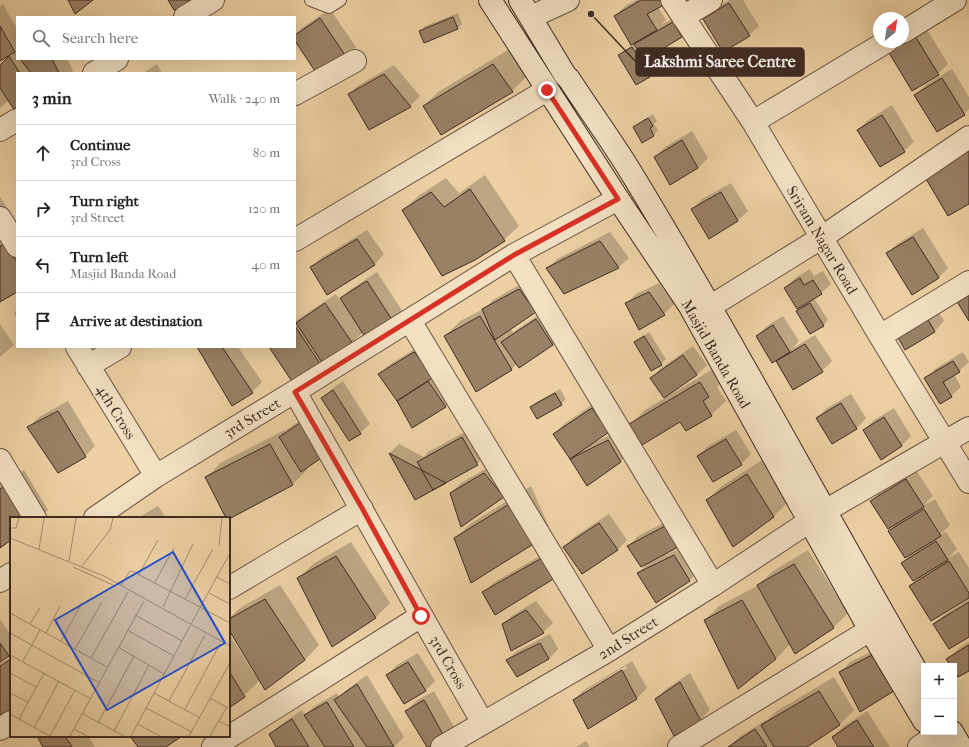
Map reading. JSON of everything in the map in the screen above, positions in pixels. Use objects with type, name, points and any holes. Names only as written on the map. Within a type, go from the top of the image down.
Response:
[{"type":"street","points":[[187,16],[213,0]]},
{"type":"street","name":"Masjid Banda Road","points":[[490,0],[618,199],[689,305],[817,516],[921,679]]},
{"type":"street","points":[[525,9],[568,0]]},
{"type":"street","points":[[677,8],[711,0]]},
{"type":"street","points":[[909,28],[955,0]]},
{"type":"street","name":"Sriram Nagar Road","points":[[677,8],[753,122],[821,238],[969,482]]},
{"type":"street","name":"Masjid Banda Road","points":[[525,9],[565,75],[634,178],[711,306],[817,516],[870,630],[933,736],[961,747]]},
{"type":"street","points":[[753,122],[876,48]]},
{"type":"street","points":[[96,72],[115,60]]},
{"type":"street","points":[[296,93],[355,61]]},
{"type":"street","points":[[296,239],[547,90]]},
{"type":"street","points":[[0,130],[16,121]]},
{"type":"street","points":[[711,306],[821,238],[969,137]]},
{"type":"street","name":"3rd Street","points":[[96,517],[156,476],[295,392],[514,255],[618,199]]},
{"type":"street","points":[[0,218],[16,244]]},
{"type":"street","points":[[514,255],[713,585]]},
{"type":"street","points":[[880,336],[969,282]]},
{"type":"street","points":[[410,321],[609,650]]},
{"type":"street","name":"4th Cross","points":[[78,348],[156,476]]},
{"type":"street","points":[[88,366],[118,348]]},
{"type":"street","name":"3rd Cross","points":[[295,392],[483,723]]},
{"type":"street","name":"2nd Street","points":[[442,747],[609,650],[713,585],[817,516],[969,428]]},
{"type":"street","points":[[0,460],[33,517]]},
{"type":"street","points":[[230,587],[362,508]]},
{"type":"street","points":[[0,581],[10,575]]},
{"type":"street","points":[[230,736],[421,616]]},
{"type":"street","points":[[680,747],[870,630]]},
{"type":"street","points":[[0,729],[10,723]]},
{"type":"street","points":[[213,747],[229,737]]},
{"type":"lane","points":[[311,0],[329,7],[340,0]]},
{"type":"building","points":[[68,0],[93,0],[75,14]]},
{"type":"building","points":[[168,0],[191,0],[195,6],[174,10]]},
{"type":"building","points":[[641,0],[661,0],[664,5],[647,14],[657,30],[631,45],[614,16]]},
{"type":"building","points":[[729,3],[750,36],[723,52],[703,19]]},
{"type":"building","points":[[453,17],[458,29],[424,43],[419,31]]},
{"type":"building","points":[[320,18],[347,58],[319,77],[296,42],[296,34]]},
{"type":"building","points":[[673,22],[682,37],[644,60],[634,44]]},
{"type":"building","points":[[0,26],[15,52],[0,61]]},
{"type":"building","points":[[915,36],[939,75],[912,91],[888,51],[893,48],[909,48],[909,39]]},
{"type":"building","points":[[632,47],[650,77],[636,85],[618,55]]},
{"type":"building","points":[[9,56],[19,72],[16,72],[15,111],[0,88],[0,65]]},
{"type":"building","points":[[21,60],[52,60],[58,72],[30,72]]},
{"type":"building","points":[[493,64],[513,92],[441,135],[423,106]]},
{"type":"building","points":[[384,74],[411,107],[369,130],[348,94]]},
{"type":"building","points":[[942,78],[965,115],[937,132],[914,95]]},
{"type":"building","points":[[882,115],[905,152],[880,167],[857,130]]},
{"type":"building","points":[[648,118],[653,126],[650,128],[654,136],[642,143],[633,127]]},
{"type":"building","points":[[682,140],[698,168],[670,185],[654,157]]},
{"type":"building","points":[[969,146],[969,204],[948,216],[923,174]]},
{"type":"building","points":[[470,189],[505,241],[475,260],[442,276],[402,210],[431,192],[444,207]]},
{"type":"building","points":[[721,192],[738,221],[709,239],[691,209]]},
{"type":"building","points":[[913,237],[939,278],[912,295],[886,253]]},
{"type":"building","points":[[357,239],[375,265],[327,295],[310,267]]},
{"type":"building","points":[[600,241],[619,268],[564,294],[546,268]]},
{"type":"building","points":[[4,244],[16,261],[16,293],[0,302],[0,246]]},
{"type":"building","points":[[800,278],[804,285],[813,280],[822,294],[797,309],[784,288]]},
{"type":"building","points":[[367,281],[394,323],[367,340],[340,298]]},
{"type":"building","points":[[519,289],[536,312],[495,340],[482,309]]},
{"type":"building","points":[[649,292],[665,315],[639,330],[625,303]]},
{"type":"building","points":[[969,293],[969,321],[956,300]]},
{"type":"building","points":[[325,303],[353,344],[323,364],[296,323]]},
{"type":"building","points":[[810,303],[824,326],[810,334],[796,311]]},
{"type":"building","points":[[480,316],[512,370],[476,392],[444,336]]},
{"type":"building","points":[[927,318],[935,332],[905,350],[897,336]]},
{"type":"building","points":[[536,319],[553,345],[519,368],[501,342]]},
{"type":"building","points":[[773,325],[790,352],[772,363],[756,336]]},
{"type":"building","points":[[296,328],[321,365],[293,383],[270,348],[296,348]]},
{"type":"building","points":[[644,336],[662,365],[651,371],[634,342]]},
{"type":"building","points":[[805,344],[823,372],[793,390],[776,361]]},
{"type":"building","points":[[198,348],[223,348],[253,393],[232,406]]},
{"type":"building","points":[[414,352],[434,377],[397,401],[378,374]]},
{"type":"building","points":[[683,355],[697,375],[664,398],[650,378]]},
{"type":"building","points":[[953,361],[960,372],[943,382],[952,397],[940,404],[924,378]]},
{"type":"building","points":[[428,381],[446,407],[412,428],[397,401]]},
{"type":"building","points":[[700,382],[709,397],[703,401],[712,416],[686,431],[680,422],[642,445],[629,424]]},
{"type":"building","points":[[333,390],[361,434],[349,441],[321,398]]},
{"type":"building","points":[[555,393],[562,405],[537,419],[530,407]]},
{"type":"building","points":[[841,403],[857,429],[832,444],[816,418]]},
{"type":"building","points":[[592,408],[609,432],[570,459],[553,434]]},
{"type":"building","points":[[58,411],[86,457],[58,473],[27,427]]},
{"type":"building","points":[[884,417],[902,446],[881,460],[863,430]]},
{"type":"building","points":[[303,421],[327,454],[301,472],[279,437]]},
{"type":"building","points":[[462,437],[478,465],[433,490],[417,462]]},
{"type":"building","points":[[726,439],[742,465],[713,482],[697,456]]},
{"type":"building","points":[[608,440],[621,462],[587,486],[570,459]]},
{"type":"building","points":[[270,444],[293,485],[230,518],[230,517],[225,517],[205,477]]},
{"type":"building","points":[[389,453],[446,483],[415,500]]},
{"type":"building","points":[[484,473],[504,497],[461,527],[450,493]]},
{"type":"building","points":[[747,474],[774,517],[733,547],[706,500]]},
{"type":"building","points":[[906,479],[924,507],[888,529],[870,501]]},
{"type":"building","points":[[9,484],[29,517],[10,517],[10,541],[0,548],[0,489]]},
{"type":"building","points":[[516,500],[535,543],[471,583],[454,538]]},
{"type":"building","points":[[924,509],[941,536],[905,558],[888,531]]},
{"type":"building","points":[[599,523],[618,550],[582,574],[563,547]]},
{"type":"building","points":[[667,525],[680,546],[641,567],[627,546]]},
{"type":"building","points":[[936,541],[948,560],[913,581],[901,563]]},
{"type":"building","points":[[674,555],[690,581],[656,603],[637,573]]},
{"type":"building","points":[[336,556],[376,618],[332,647],[297,578]]},
{"type":"building","points":[[542,558],[555,578],[495,615],[482,592]]},
{"type":"building","points":[[949,561],[969,593],[969,598],[931,621],[909,586]]},
{"type":"building","points":[[794,564],[834,628],[795,654],[757,585]]},
{"type":"building","points":[[265,599],[305,660],[265,690],[230,632],[230,618]]},
{"type":"building","points":[[742,600],[776,659],[738,689],[704,620]]},
{"type":"building","points":[[969,602],[969,637],[949,649],[933,624]]},
{"type":"building","points":[[526,610],[544,633],[511,651],[502,624]]},
{"type":"building","points":[[0,643],[9,656],[0,662]]},
{"type":"building","points":[[540,643],[549,659],[517,677],[506,660]]},
{"type":"building","points":[[969,645],[969,671],[958,677],[957,663],[949,663],[946,659]]},
{"type":"building","points":[[872,655],[894,691],[860,712],[839,672]]},
{"type":"building","points":[[10,660],[10,710],[0,715],[0,666]]},
{"type":"building","points":[[408,662],[426,691],[404,704],[386,675]]},
{"type":"building","points":[[622,670],[637,699],[588,729],[573,700]]},
{"type":"building","points":[[230,673],[245,697],[230,707]]},
{"type":"building","points":[[680,682],[701,721],[674,736],[655,699]]},
{"type":"building","points":[[357,684],[394,747],[367,747],[334,700]]},
{"type":"building","points":[[819,691],[840,725],[807,747],[774,747],[761,725]]},
{"type":"building","points":[[424,700],[445,738],[429,747],[427,747],[405,711]]},
{"type":"building","points":[[327,702],[354,747],[325,747],[304,715]]},
{"type":"building","points":[[292,719],[309,747],[276,747],[269,734]]},
{"type":"building","points":[[857,720],[874,747],[838,747],[832,737]]},
{"type":"building","points":[[755,729],[767,747],[728,747]]},
{"type":"building","points":[[38,737],[66,737],[72,747],[43,747]]},
{"type":"building","points":[[131,737],[181,737],[166,747],[138,747]]},
{"type":"place","name":"Lakshmi Saree Centre","points":[[591,14]]},
{"type":"route","points":[[421,616],[362,508],[295,392],[514,255],[618,199],[547,90]]}]
